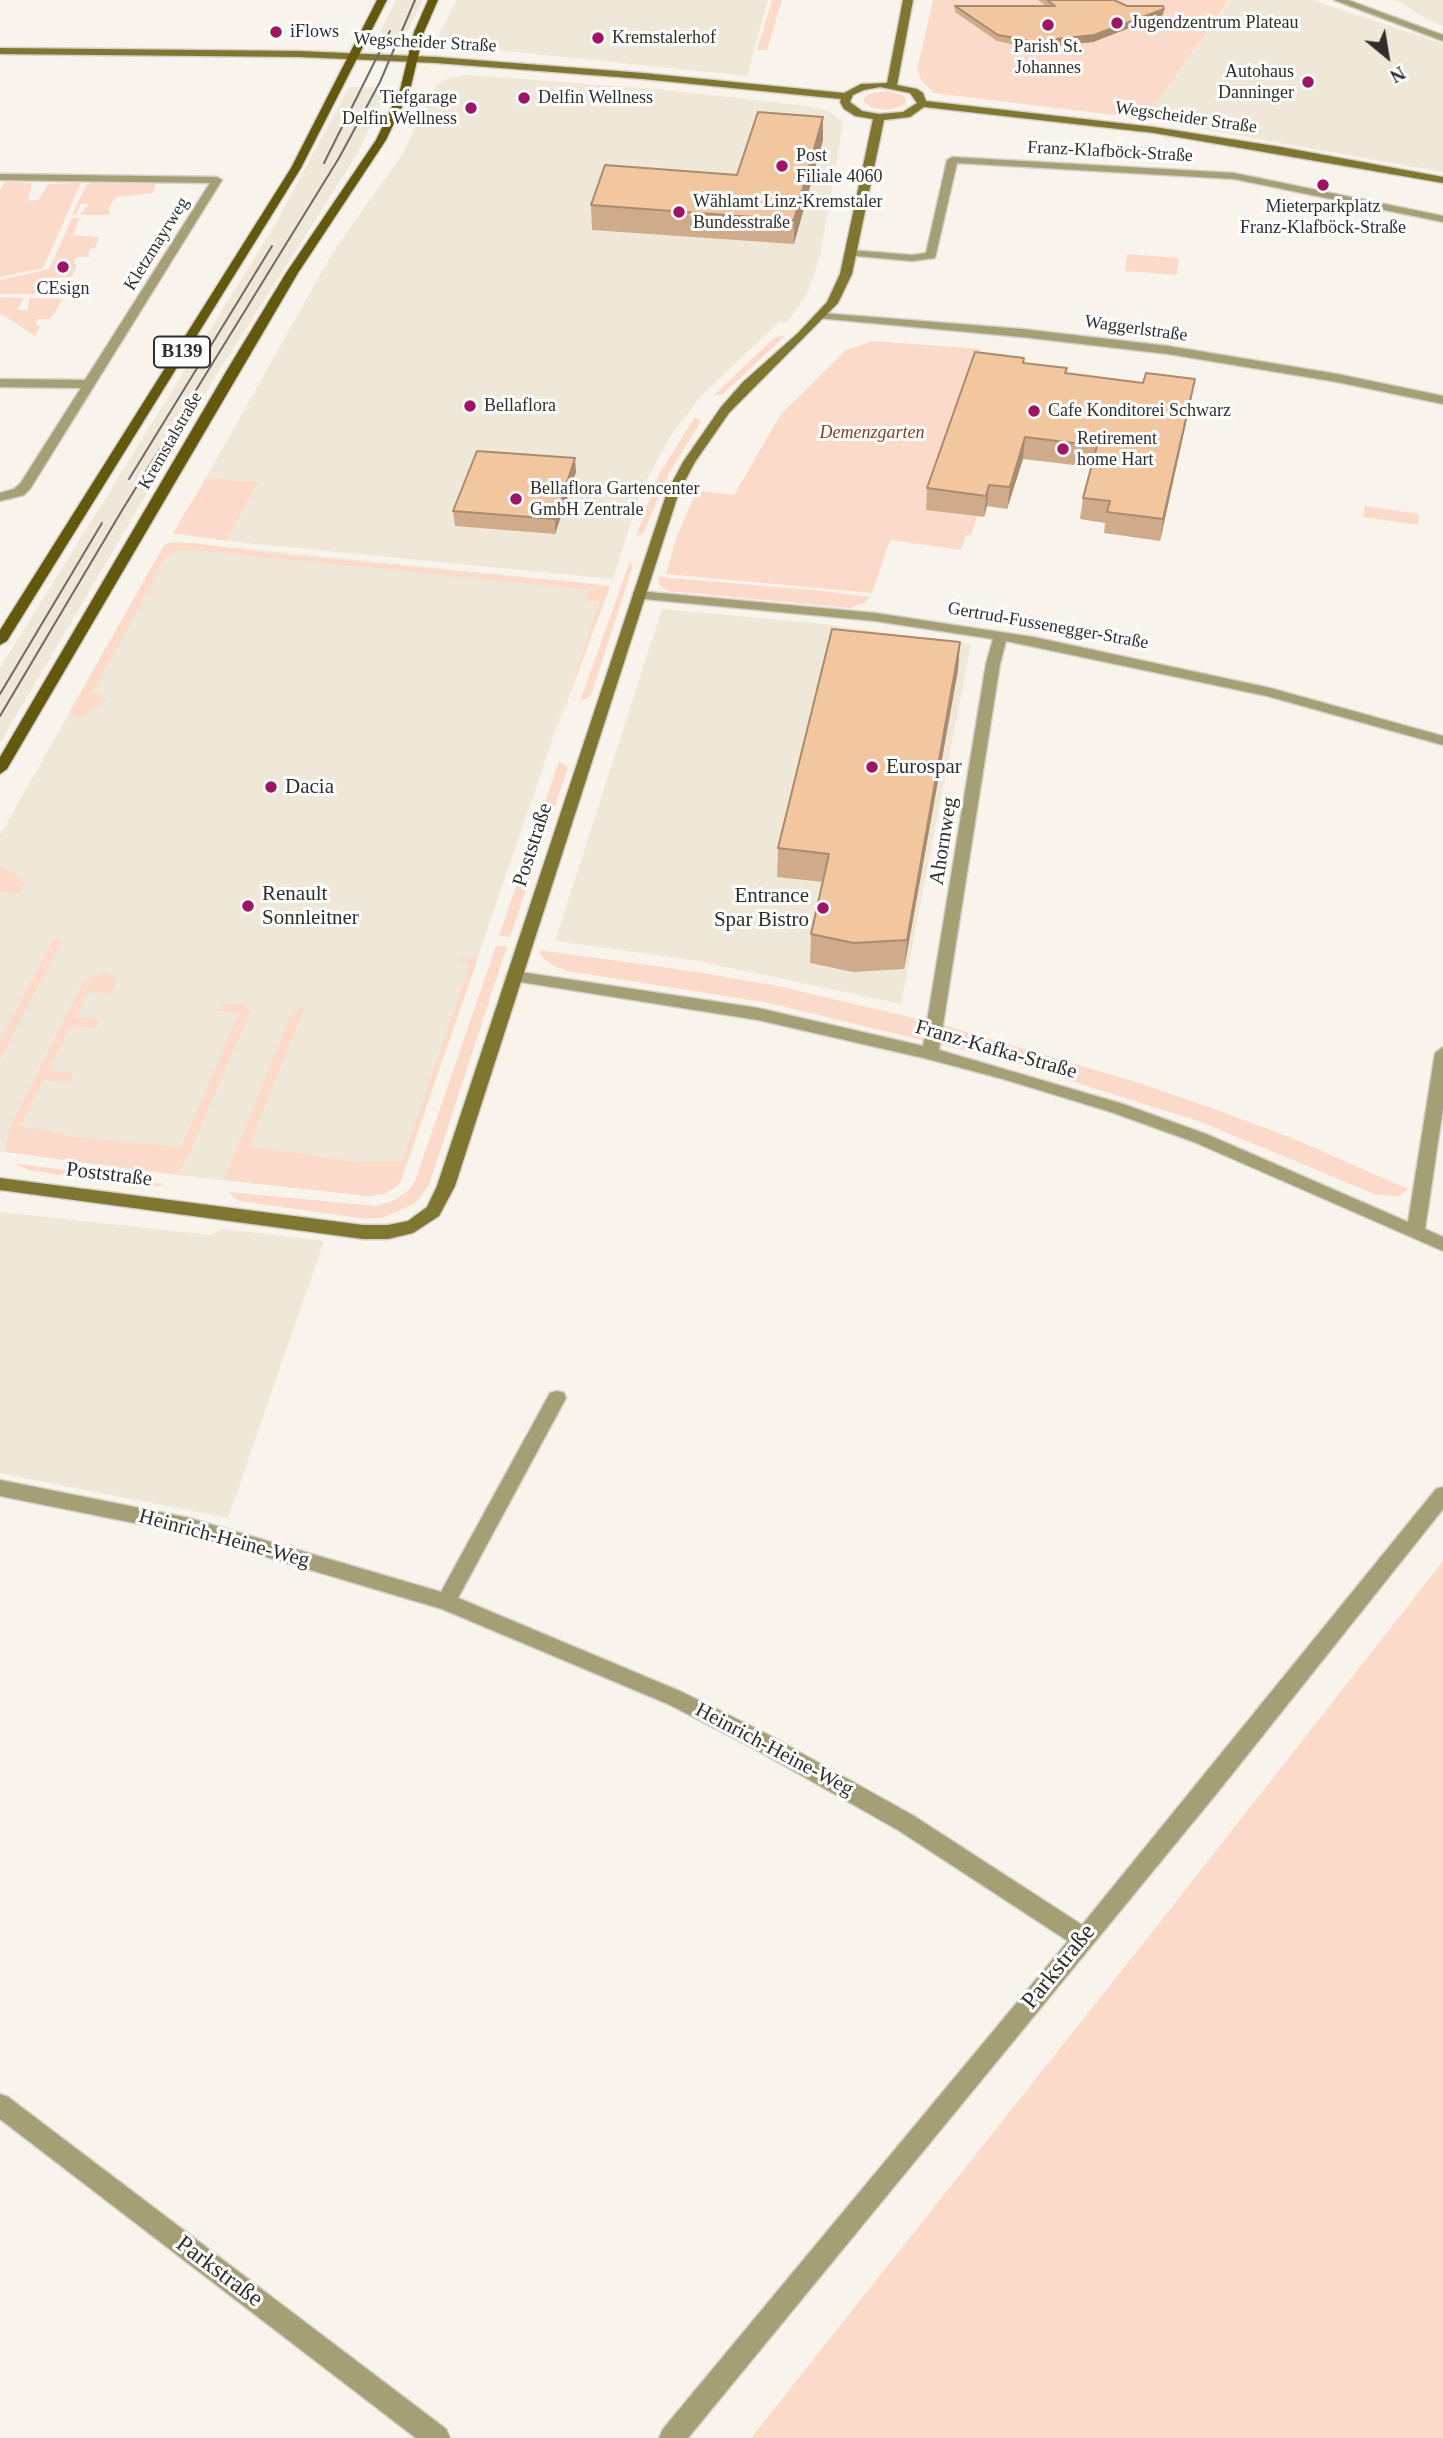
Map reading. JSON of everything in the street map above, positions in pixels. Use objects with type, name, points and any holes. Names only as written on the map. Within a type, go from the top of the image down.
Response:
[{"type":"main road","name":"Kremstalstraße","points":[[0,641],[296,168],[382,0]]},
{"type":"main road","name":"B139","points":[[412,59],[419,32],[433,0]]},
{"type":"main road","name":"Kremstalstraße","points":[[0,769],[266,316],[381,140],[405,90],[412,59]]},
{"type":"street","points":[[892,85],[908,0]]},
{"type":"street","points":[[1339,0],[1443,38]]},
{"type":"street","name":"Wegscheider Straße","points":[[0,51],[412,59],[629,75],[846,96]]},
{"type":"street","points":[[892,85],[913,90],[922,99],[922,104],[906,115],[879,117],[853,111],[845,102],[846,96],[861,87],[892,85]]},
{"type":"street","name":"Wegscheider Straße","points":[[922,104],[1154,130],[1443,180]]},
{"type":"street","name":"Poststraße","points":[[0,1184],[363,1232],[388,1232],[413,1226],[433,1211],[446,1186],[673,492],[702,442],[747,385],[821,316],[838,292],[850,253],[879,117]]},
{"type":"street","name":"Franz-Klafböck-Straße","points":[[850,253],[912,258],[931,256],[952,160],[1234,176],[1443,219]]},
{"type":"street","name":"Kletzmayrweg","points":[[0,177],[217,180],[25,486],[19,492],[0,497]]},
{"type":"street","name":"Waggerlstraße","points":[[821,316],[1022,333],[1155,349],[1337,378],[1443,400]]},
{"type":"street","points":[[0,383],[89,384]]},
{"type":"street","name":"Gertrud-Fussenegger-Straße","points":[[638,595],[875,617],[1001,636],[1155,666],[1269,692],[1443,741]]},
{"type":"street","name":"Ahornweg","points":[[930,1054],[993,664],[1001,636]]},
{"type":"street","name":"Franz-Kafka-Straße","points":[[514,976],[758,1014],[930,1054],[1117,1108],[1200,1138],[1416,1229],[1443,1244]]},
{"type":"street","points":[[1416,1229],[1443,1053]]},
{"type":"street","points":[[446,1602],[557,1398]]},
{"type":"street","name":"Heinrich-Heine-Weg","points":[[0,1488],[189,1526],[446,1602],[675,1698],[760,1741],[906,1822],[1083,1938]]},
{"type":"street","name":"Parkstraße","points":[[671,2438],[1210,1786],[1443,1495]]},
{"type":"street","name":"Parkstraße","points":[[0,2105],[437,2438]]},
{"type":"shaded area","points":[[396,0],[423,0],[406,34],[397,38],[384,37],[380,32]]},
{"type":"shaded area","name":"Kremstalerhof","points":[[457,0],[768,0],[747,76],[449,45],[438,37]]},
{"type":"shaded area","name":"Autohaus Danninger","points":[[1230,0],[1313,0],[1443,44],[1443,172],[1146,119]]},
{"type":"shaded area","points":[[1396,0],[1443,0],[1443,26],[1427,19]]},
{"type":"shaded area","name":"Bellaflora","points":[[469,75],[656,89],[807,106],[829,111],[843,123],[820,255],[807,294],[787,323],[780,321],[701,396],[670,437],[641,490],[613,579],[226,541],[257,482],[206,478],[333,252],[403,153],[435,86],[448,78]]},
{"type":"shaded area","points":[[349,87],[389,87],[356,156],[220,369],[0,743],[0,668],[273,228]]},
{"type":"shaded area","name":"Renault Sonnleitner","points":[[177,542],[605,585],[402,1180],[384,1194],[368,1196],[177,1175],[0,1151],[0,835],[165,544]]},
{"type":"shaded area","points":[[662,609],[823,624],[971,644],[901,1004],[698,961],[555,941]]},
{"type":"shaded area","points":[[0,1212],[210,1235],[222,1229],[324,1241],[228,1518],[0,1473]]},
{"type":"green space","points":[[772,0],[782,0],[767,50],[757,50]]},
{"type":"green space","points":[[933,0],[1229,0],[1146,119],[934,93],[922,81],[917,70]]},
{"type":"green space","points":[[888,91],[906,98],[905,105],[887,110],[871,107],[864,102],[864,98],[871,93]]},
{"type":"green space","points":[[5,182],[32,183],[28,201],[38,200],[48,184],[81,183],[43,268],[0,277],[0,189]]},
{"type":"green space","points":[[156,184],[153,193],[116,197],[107,210],[110,210],[109,215],[80,215],[89,204],[81,203],[76,215],[72,215],[86,185]]},
{"type":"green space","points":[[72,218],[84,218],[79,219],[73,235],[99,237],[95,248],[90,249],[88,255],[91,257],[76,257],[74,264],[77,264],[72,277],[42,278],[35,294],[0,294],[0,280],[49,269]]},
{"type":"green space","points":[[1127,254],[1179,258],[1177,275],[1125,271]]},
{"type":"green space","points":[[0,297],[25,298],[17,310],[28,310],[29,298],[63,299],[50,319],[38,319],[35,325],[40,326],[35,336],[0,313]]},
{"type":"green space","points":[[785,336],[723,394],[713,396],[775,337]]},
{"type":"green space","name":"Demenzgarten","points":[[873,341],[981,349],[926,509],[977,517],[971,535],[966,535],[961,550],[890,540],[872,593],[666,574],[676,539],[696,491],[734,495],[781,414],[846,350]]},
{"type":"green space","points":[[695,417],[701,421],[668,475],[643,534],[636,536],[659,474]]},
{"type":"green space","points":[[206,478],[258,482],[226,541],[173,533]]},
{"type":"green space","points":[[1365,506],[1419,514],[1418,525],[1363,517]]},
{"type":"green space","points":[[168,543],[195,543],[267,553],[610,586],[554,737],[599,602],[586,600],[589,590],[190,550],[177,551],[166,557],[93,692],[107,701],[78,719],[70,711],[163,547]]},
{"type":"green space","points":[[630,561],[633,565],[591,696],[580,701]]},
{"type":"green space","points":[[658,577],[871,597],[850,608],[668,591],[660,586]]},
{"type":"green space","points":[[559,761],[568,768],[510,937],[499,936]]},
{"type":"green space","points":[[0,865],[24,883],[21,894],[0,892]]},
{"type":"green space","points":[[54,939],[61,942],[0,1060],[0,1041]]},
{"type":"green space","points":[[496,946],[507,946],[429,1185],[416,1203],[382,1218],[366,1219],[234,1198],[229,1192],[376,1206],[395,1200],[410,1189]]},
{"type":"green space","points":[[539,950],[778,986],[943,1025],[1136,1082],[1212,1108],[1292,1138],[1408,1189],[1399,1196],[1377,1195],[1201,1122],[1008,1061],[769,1003],[568,971],[552,965],[541,956]]},
{"type":"green space","points":[[461,957],[477,960],[398,1186],[384,1194],[368,1196],[224,1180],[290,1017],[301,1009],[304,1009],[249,1146],[355,1162],[402,1161],[470,964],[459,962]]},
{"type":"green space","points":[[106,972],[117,980],[112,994],[88,992],[76,1017],[100,1020],[96,1028],[71,1026],[49,1070],[74,1073],[70,1082],[44,1080],[21,1126],[75,1137],[181,1147],[239,1013],[215,1010],[227,1003],[244,1005],[250,1012],[190,1152],[177,1175],[5,1152],[9,1129],[80,989],[87,979]]},
{"type":"green space","points":[[14,1163],[165,1184],[140,1187],[28,1170]]},
{"type":"green space","points":[[1443,1561],[1443,2438],[751,2438],[1168,1912]]},
{"type":"building","name":"Parish St. Johannes","points":[[1047,0],[1114,0],[1127,6],[1163,6],[1164,9],[1094,35],[1057,39],[1052,43],[1039,41],[1036,46],[1026,40],[998,35],[955,6],[1055,6]]},
{"type":"building","points":[[758,112],[823,117],[794,220],[591,205],[605,165],[737,175]]},
{"type":"building","name":"Retirement home Hart","points":[[975,352],[1024,358],[1023,363],[1067,368],[1065,373],[1143,383],[1146,373],[1195,379],[1163,519],[1107,512],[1110,501],[1083,498],[1097,446],[1025,437],[1010,487],[989,485],[986,496],[927,488]]},
{"type":"building","name":"Bellaflora Gartencenter GmbH Zentrale","points":[[477,451],[575,458],[555,519],[453,511]]},
{"type":"building","name":"Eurospar","points":[[832,629],[960,642],[907,940],[854,943],[811,934],[829,854],[778,848]]},
{"type":"tram line","points":[[0,716],[121,512],[339,158],[380,82],[415,0]]},
{"type":"tram line","points":[[324,163],[390,31]]},
{"type":"tram line","points":[[129,479],[272,246]]},
{"type":"tram line","points":[[0,694],[102,523]]},
{"type":"place","name":"Jugendzentrum Plateau","points":[[1117,23]]},
{"type":"place","name":"Parish St. Johannes","points":[[1048,25]]},
{"type":"place","name":"iFlows","points":[[276,32]]},
{"type":"place","name":"Kremstalerhof","points":[[598,38]]},
{"type":"place","name":"Autohaus Danninger","points":[[1308,82]]},
{"type":"place","name":"Delfin Wellness","points":[[524,98]]},
{"type":"place","name":"Tiefgarage Delfin Wellness","points":[[471,108]]},
{"type":"place","name":"Post Filiale 4060","points":[[782,166]]},
{"type":"place","name":"Mieterparkplatz Franz-Klafböck-Straße","points":[[1323,185]]},
{"type":"place","name":"Wählamt Linz-Kremstaler Bundesstraße","points":[[679,212]]},
{"type":"place","name":"CEsign","points":[[63,267]]},
{"type":"place","name":"Bellaflora","points":[[470,406]]},
{"type":"place","name":"Cafe Konditorei Schwarz","points":[[1034,411]]},
{"type":"place","name":"Retirement home Hart","points":[[1063,449]]},
{"type":"place","name":"Bellaflora Gartencenter GmbH Zentrale","points":[[516,499]]},
{"type":"place","name":"Eurospar","points":[[872,767]]},
{"type":"place","name":"Dacia","points":[[271,787]]},
{"type":"place","name":"Renault Sonnleitner","points":[[248,906]]},
{"type":"place","name":"Entrance Spar Bistro","points":[[823,908]]}]
